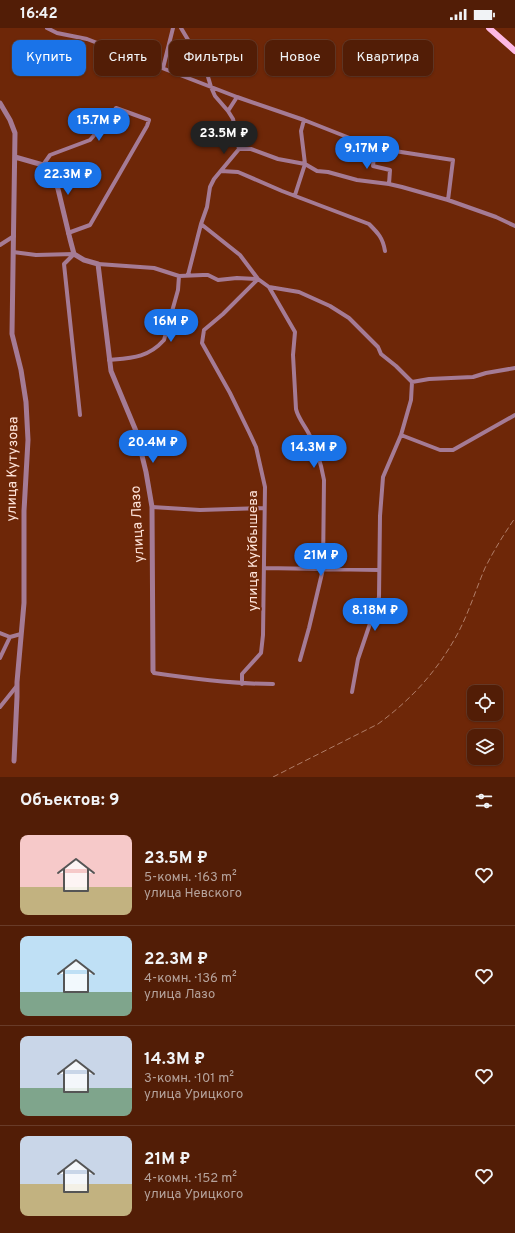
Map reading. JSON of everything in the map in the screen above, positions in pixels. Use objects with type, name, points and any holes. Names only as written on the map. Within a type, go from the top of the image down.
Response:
[{"type":"main road","points":[[489,28],[515,51]]},
{"type":"street","points":[[47,28],[57,33],[87,39],[375,148],[453,160],[448,200]]},
{"type":"street","points":[[163,68],[173,28]]},
{"type":"street","points":[[181,28],[206,70],[215,96],[233,119],[239,149]]},
{"type":"street","points":[[228,111],[237,97]]},
{"type":"street","points":[[0,103],[10,120],[15,133],[15,157],[43,166],[54,178],[58,188],[74,254]]},
{"type":"street","points":[[43,166],[50,155],[90,140],[116,108],[149,120],[90,225],[68,233]]},
{"type":"street","points":[[295,195],[305,164],[301,138],[304,120]]},
{"type":"street","points":[[375,148],[373,166],[390,170],[389,184]]},
{"type":"street","points":[[239,149],[251,149],[278,160],[305,164],[317,171],[328,172],[357,180],[389,184],[448,200],[496,217],[515,226]]},
{"type":"street","points":[[188,275],[201,224],[207,207],[210,187],[214,179],[239,149]]},
{"type":"street","name":"улица Кутузова","points":[[14,761],[17,697],[16,687],[24,603],[24,511],[28,440],[26,402],[12,334],[15,157]]},
{"type":"street","points":[[221,171],[238,172],[369,224],[384,241],[385,251]]},
{"type":"street","points":[[201,224],[240,255],[258,280],[269,287],[299,292],[330,306],[349,318],[378,347],[381,354],[412,382],[411,400],[401,435],[383,477],[380,516],[379,597],[358,659],[352,692]]},
{"type":"street","points":[[0,245],[14,236]]},
{"type":"street","points":[[14,252],[36,255],[74,254],[84,260],[98,264],[154,268],[179,276],[208,275],[218,280],[237,278],[258,280]]},
{"type":"street","points":[[74,254],[64,264],[80,415]]},
{"type":"street","name":"улица Лазо","points":[[98,264],[111,371],[136,431],[146,472],[152,507],[153,671],[154,673],[242,684],[273,684]]},
{"type":"street","points":[[109,360],[145,354],[158,346],[164,340],[178,290],[179,276]]},
{"type":"street","name":"улица Куйбышева","points":[[242,684],[242,674],[262,653],[265,487],[256,447],[230,393],[202,343],[204,330],[258,280]]},
{"type":"street","points":[[269,287],[295,332],[293,355],[296,409],[314,445],[322,467],[324,480],[323,570],[300,660]]},
{"type":"street","points":[[412,382],[429,379],[473,377],[515,368]]},
{"type":"street","points":[[401,435],[440,450],[453,450],[515,415]]},
{"type":"street","points":[[152,507],[200,510],[264,508]]},
{"type":"street","points":[[264,568],[379,570]]},
{"type":"street","points":[[0,633],[10,637],[21,634]]},
{"type":"street","points":[[0,658],[10,637]]},
{"type":"street","points":[[0,707],[16,687]]},
{"type":"railway","points":[[273,777],[378,724],[413,694],[433,671],[450,647],[462,625],[485,568],[499,542],[515,518]]}]
